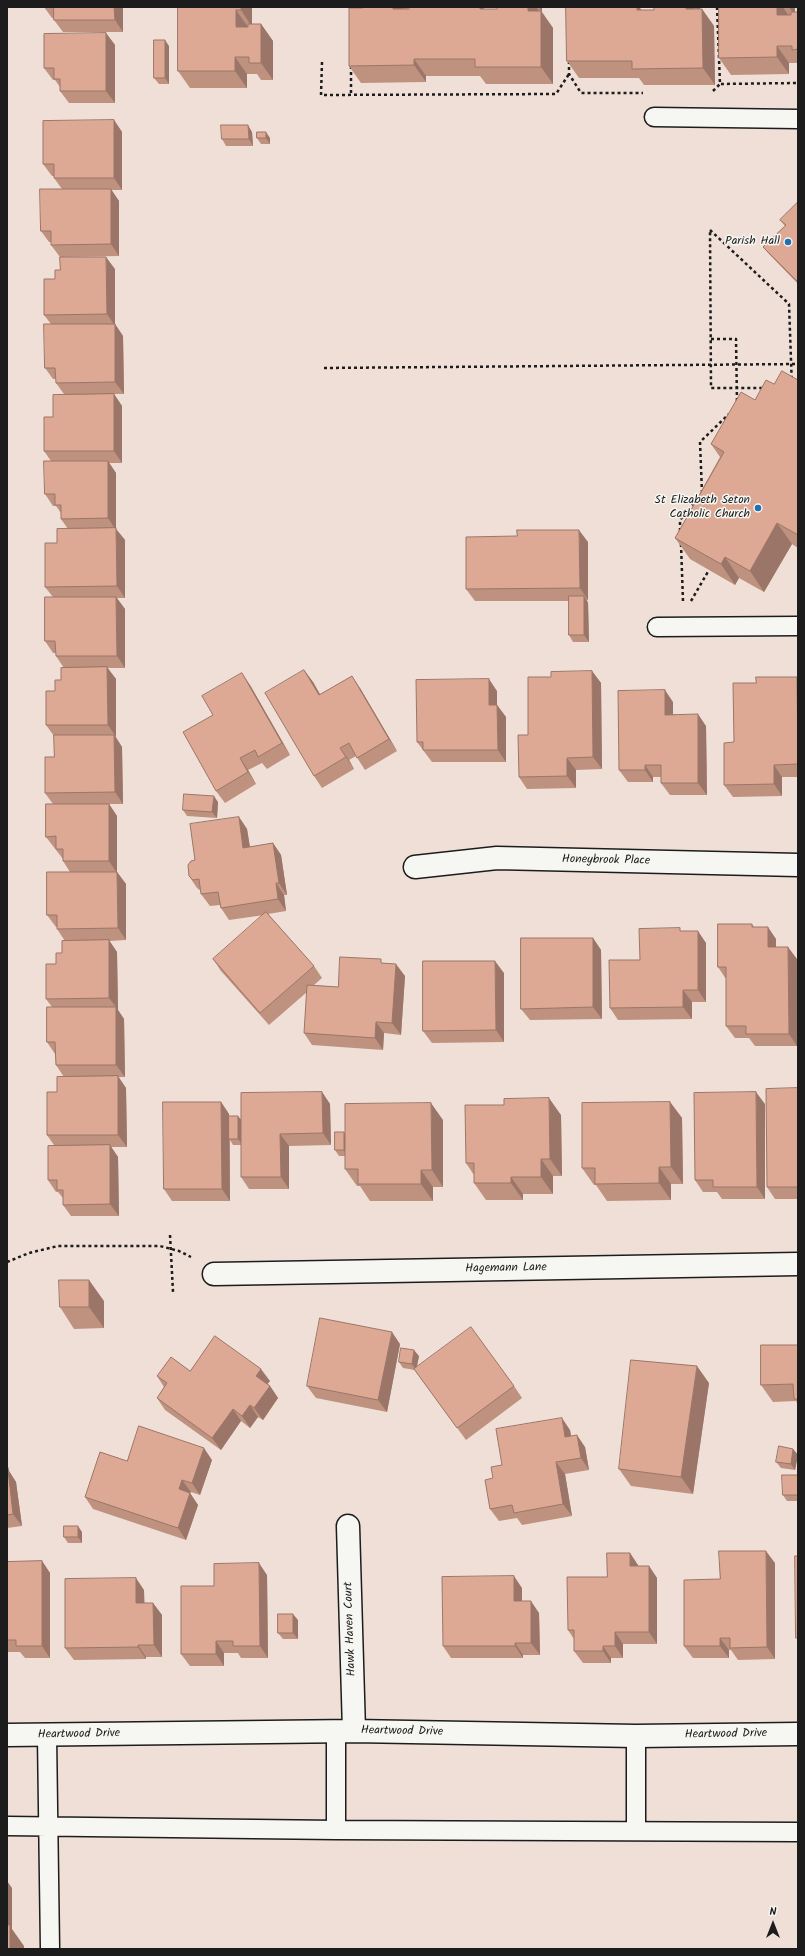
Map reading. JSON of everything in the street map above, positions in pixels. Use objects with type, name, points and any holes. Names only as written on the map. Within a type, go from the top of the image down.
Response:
[{"type":"street","name":"Honeybrook Place","points":[[415,867],[497,858],[798,865]]},
{"type":"street","name":"Hagemann Lane","points":[[214,1274],[798,1264]]},
{"type":"street","name":"Hawk Haven Court","points":[[345,1731],[348,1526]]},
{"type":"street","name":"Heartwood Drive","points":[[7,1735],[47,1736],[345,1731],[636,1736],[798,1734]]},
{"type":"lane","points":[[654,117],[798,119]]},
{"type":"lane","points":[[657,627],[798,626]]},
{"type":"lane","points":[[336,1830],[345,1731]]},
{"type":"lane","points":[[47,1736],[50,1949]]},
{"type":"lane","points":[[636,1736],[636,1830]]},
{"type":"lane","points":[[7,1826],[336,1830],[636,1830],[798,1832]]},
{"type":"path","points":[[717,7],[720,84]]},
{"type":"path","points":[[351,58],[351,95]]},
{"type":"path","points":[[569,59],[569,74],[581,93],[650,92]]},
{"type":"path","points":[[322,62],[321,95],[556,94],[569,74]]},
{"type":"path","points":[[712,92],[720,84],[798,83]]},
{"type":"path","points":[[710,230],[789,304],[790,364],[792,388],[711,388],[710,230]]},
{"type":"path","points":[[711,339],[736,339],[737,406]]},
{"type":"path","points":[[324,368],[798,364]]},
{"type":"path","points":[[685,603],[683,600],[680,520],[702,493],[700,442],[731,412]]},
{"type":"path","points":[[720,423],[725,427]]},
{"type":"path","points":[[688,607],[709,570]]},
{"type":"path","points":[[170,1235],[173,1292]]},
{"type":"path","points":[[7,1262],[29,1253],[58,1246],[160,1246],[171,1249],[198,1261],[214,1274]]},
{"type":"building","points":[[54,7],[114,7],[115,20],[54,20]]},
{"type":"building","points":[[178,7],[241,7],[241,10],[236,10],[236,27],[248,27],[248,24],[261,24],[261,63],[249,63],[249,57],[235,57],[235,71],[178,71]]},
{"type":"building","points":[[393,7],[393,9],[409,9],[409,7],[480,7],[480,9],[497,9],[497,7],[528,7],[528,11],[541,11],[541,67],[475,67],[475,59],[414,59],[414,65],[349,66],[349,8]]},
{"type":"building","points":[[566,7],[637,7],[637,10],[654,10],[654,7],[686,7],[686,9],[702,9],[703,68],[632,69],[632,61],[567,61]]},
{"type":"building","points":[[719,7],[777,7],[777,15],[791,15],[791,12],[798,12],[798,49],[792,50],[792,46],[777,46],[777,57],[719,58]]},
{"type":"building","points":[[106,33],[106,91],[60,91],[60,79],[54,79],[54,68],[44,68],[44,34]]},
{"type":"building","points":[[154,40],[165,40],[165,78],[154,78]]},
{"type":"building","points":[[114,120],[114,178],[54,178],[54,164],[43,164],[43,121]]},
{"type":"building","points":[[221,125],[248,125],[249,139],[222,139]]},
{"type":"building","points":[[257,132],[266,132],[266,138],[257,138]]},
{"type":"building","points":[[40,189],[111,189],[111,244],[51,245],[51,231],[41,231]]},
{"type":"building","name":"Parish Hall","points":[[798,202],[798,282],[763,247],[786,225],[780,220]]},
{"type":"building","points":[[60,257],[106,257],[107,314],[44,315],[44,279],[55,279],[55,270],[60,270]]},
{"type":"building","points":[[44,324],[115,324],[115,382],[56,383],[55,368],[45,368]]},
{"type":"building","name":"St Elizabeth Seton Catholic Church","points":[[782,371],[798,380],[798,535],[777,523],[750,571],[725,557],[721,564],[675,538],[724,452],[711,444],[741,392],[755,400],[766,380],[774,384]]},
{"type":"building","points":[[114,394],[114,451],[44,451],[44,417],[53,417],[53,395]]},
{"type":"building","points":[[44,461],[108,461],[108,518],[61,519],[61,505],[55,505],[55,494],[45,494]]},
{"type":"building","points":[[116,528],[117,586],[45,587],[45,543],[57,543],[57,529]]},
{"type":"building","points":[[517,530],[579,530],[580,588],[466,589],[466,537],[517,536]]},
{"type":"building","points":[[569,596],[584,596],[584,635],[569,635]]},
{"type":"building","points":[[45,597],[116,597],[117,656],[56,656],[55,641],[45,641]]},
{"type":"building","points":[[107,667],[108,725],[46,725],[46,691],[55,691],[55,680],[61,680],[61,668]]},
{"type":"building","points":[[304,670],[319,695],[352,676],[389,739],[357,758],[349,743],[340,748],[346,757],[314,776],[265,693]]},
{"type":"building","points":[[592,671],[593,757],[567,758],[567,776],[519,777],[518,735],[528,735],[528,677],[551,677],[551,672]]},
{"type":"building","points":[[242,673],[282,743],[258,757],[255,750],[240,758],[248,772],[216,791],[183,732],[213,715],[202,696]]},
{"type":"building","points":[[756,677],[797,677],[798,764],[774,765],[774,784],[724,785],[724,743],[734,742],[733,683],[756,683]]},
{"type":"building","points":[[489,679],[489,705],[497,705],[498,750],[423,750],[423,742],[417,742],[416,680]]},
{"type":"building","points":[[665,690],[665,715],[698,714],[698,783],[661,783],[661,765],[645,765],[645,770],[619,770],[618,691]]},
{"type":"building","points":[[54,735],[114,735],[115,792],[45,793],[45,757],[54,757]]},
{"type":"building","points":[[184,794],[214,796],[212,812],[183,810]]},
{"type":"building","points":[[46,804],[109,804],[109,861],[63,861],[63,849],[56,849],[56,836],[46,837]]},
{"type":"building","points":[[239,817],[243,848],[273,843],[279,883],[276,883],[278,899],[221,908],[218,892],[201,894],[199,879],[193,880],[189,876],[188,865],[191,861],[195,860],[190,824]]},
{"type":"building","points":[[47,872],[117,872],[118,928],[57,929],[57,915],[47,915]]},
{"type":"building","points":[[266,912],[314,966],[260,1013],[213,959]]},
{"type":"building","points":[[718,924],[752,924],[752,927],[768,927],[768,947],[788,947],[789,1034],[746,1034],[746,1026],[726,1026],[726,967],[718,967]]},
{"type":"building","points":[[680,928],[680,931],[698,931],[698,990],[683,990],[683,1007],[610,1008],[609,960],[640,960],[639,929]]},
{"type":"building","points":[[521,938],[593,938],[593,1007],[521,1009]]},
{"type":"building","points":[[109,940],[109,998],[46,999],[46,964],[56,964],[56,953],[62,953],[62,941]]},
{"type":"building","points":[[340,957],[381,959],[381,963],[396,964],[392,1023],[376,1022],[375,1038],[304,1033],[307,985],[338,987]]},
{"type":"building","points":[[423,961],[495,961],[496,1030],[423,1031]]},
{"type":"building","points":[[47,1007],[116,1007],[116,1065],[56,1065],[55,1042],[47,1042]]},
{"type":"building","points":[[118,1076],[118,1135],[47,1135],[47,1092],[57,1092],[57,1077]]},
{"type":"building","points":[[798,1088],[798,1187],[767,1187],[766,1089]]},
{"type":"building","points":[[322,1092],[323,1133],[280,1134],[281,1177],[241,1177],[241,1093]]},
{"type":"building","points":[[756,1092],[757,1187],[713,1187],[713,1180],[695,1180],[694,1093]]},
{"type":"building","points":[[549,1098],[550,1159],[541,1159],[541,1177],[511,1177],[511,1183],[474,1183],[474,1163],[466,1163],[465,1105],[504,1105],[504,1099]]},
{"type":"building","points":[[163,1102],[221,1102],[222,1189],[164,1189]]},
{"type":"building","points":[[670,1102],[671,1167],[659,1167],[659,1183],[595,1184],[595,1168],[582,1168],[582,1103]]},
{"type":"building","points":[[431,1103],[432,1170],[421,1170],[421,1184],[358,1184],[358,1169],[345,1169],[345,1104]]},
{"type":"building","points":[[229,1116],[238,1116],[238,1139],[229,1139]]},
{"type":"building","points":[[335,1132],[344,1132],[344,1150],[335,1150]]},
{"type":"building","points":[[110,1145],[110,1204],[63,1205],[63,1190],[57,1190],[57,1180],[48,1180],[48,1146]]},
{"type":"building","points":[[59,1280],[89,1280],[89,1307],[60,1307]]},
{"type":"building","points":[[320,1318],[392,1332],[378,1400],[307,1386]]},
{"type":"building","points":[[471,1327],[514,1386],[457,1428],[414,1369]]},
{"type":"building","points":[[215,1336],[261,1369],[256,1376],[270,1386],[254,1408],[250,1405],[242,1416],[233,1409],[212,1438],[157,1398],[167,1383],[157,1376],[171,1357],[190,1371]]},
{"type":"building","points":[[761,1345],[798,1345],[798,1399],[794,1399],[793,1384],[761,1385]]},
{"type":"building","points":[[401,1348],[414,1350],[412,1364],[399,1362]]},
{"type":"building","points":[[631,1360],[697,1366],[681,1477],[619,1469]]},
{"type":"building","points":[[562,1418],[565,1437],[577,1435],[581,1458],[556,1462],[563,1504],[514,1513],[512,1505],[490,1509],[485,1480],[493,1478],[491,1467],[502,1465],[496,1429]]},
{"type":"building","points":[[139,1426],[204,1448],[192,1483],[182,1480],[179,1489],[190,1493],[178,1528],[85,1497],[100,1452],[127,1461]]},
{"type":"building","points":[[779,1446],[793,1449],[791,1464],[776,1462]]},
{"type":"building","points":[[8,1470],[13,1514],[7,1515],[7,1471]]},
{"type":"building","points":[[782,1475],[798,1475],[798,1495],[783,1495]]},
{"type":"building","points":[[64,1526],[78,1526],[78,1537],[64,1537]]},
{"type":"building","points":[[719,1551],[766,1551],[767,1647],[730,1648],[730,1638],[720,1638],[720,1646],[684,1646],[684,1580],[720,1579]]},
{"type":"building","points":[[607,1553],[630,1553],[630,1566],[649,1566],[649,1632],[615,1632],[615,1646],[603,1646],[603,1651],[574,1651],[574,1630],[568,1630],[567,1577],[607,1577]]},
{"type":"building","points":[[795,1556],[798,1556],[798,1638],[796,1638]]},
{"type":"building","points":[[42,1561],[42,1646],[16,1646],[16,1640],[7,1640],[7,1562]]},
{"type":"building","points":[[259,1563],[260,1646],[233,1646],[233,1641],[216,1641],[216,1654],[181,1654],[181,1586],[214,1586],[214,1564]]},
{"type":"building","points":[[514,1576],[514,1601],[531,1601],[531,1643],[515,1643],[515,1646],[443,1646],[442,1577]]},
{"type":"building","points":[[136,1578],[136,1603],[153,1603],[154,1645],[138,1645],[138,1647],[65,1648],[65,1579]]},
{"type":"building","points":[[278,1614],[293,1614],[293,1633],[278,1633]]},
{"type":"building","points":[[7,1925],[10,1925],[10,1949],[7,1949]]},
{"type":"place","name":"Parish Hall","points":[[788,242]]},
{"type":"place","name":"St Elizabeth Seton Catholic Church","points":[[758,508]]}]
